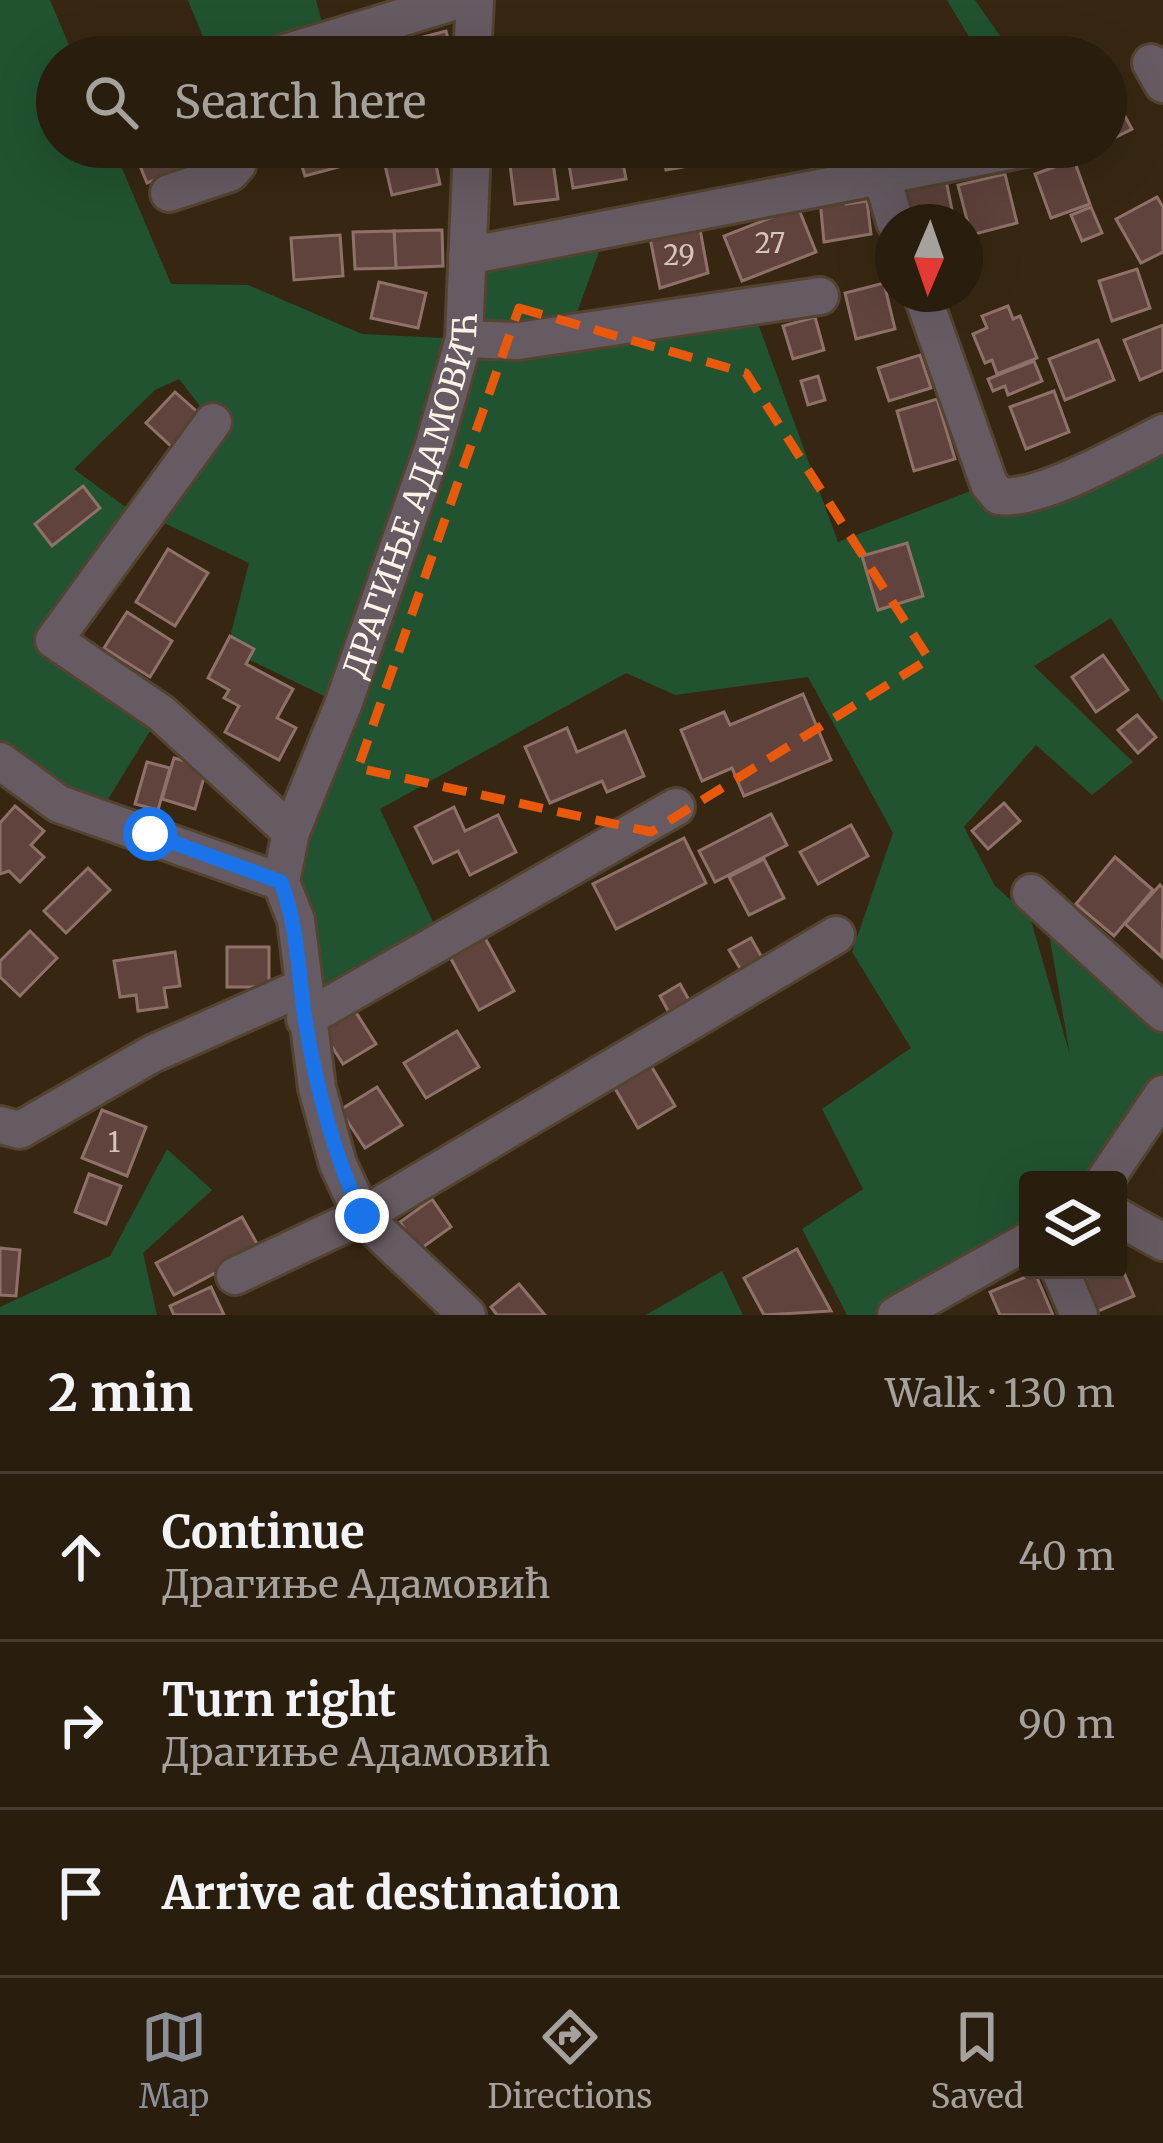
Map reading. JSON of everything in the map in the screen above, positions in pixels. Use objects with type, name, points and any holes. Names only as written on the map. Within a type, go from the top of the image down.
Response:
[{"type":"street","points":[[341,36],[459,0]]},
{"type":"street","points":[[473,36],[475,0]]},
{"type":"street","points":[[169,193],[234,168]]},
{"type":"street","name":"ДРАГИЊЕ АДАМОВИЋ","points":[[467,1315],[362,1216],[338,1164],[303,1004],[296,920],[281,882],[291,832],[434,448],[464,339],[471,168]]},
{"type":"street","points":[[467,256],[927,168]]},
{"type":"street","points":[[882,177],[890,204]]},
{"type":"street","points":[[464,339],[518,340],[820,296]]},
{"type":"street","points":[[928,312],[989,484],[1000,496],[1037,489],[1163,433]]},
{"type":"street","points":[[214,422],[54,640],[161,713],[291,832]]},
{"type":"street","points":[[0,761],[59,804],[281,882]]},
{"type":"street","points":[[0,1125],[20,1130],[152,1054],[303,1004],[676,807]]},
{"type":"street","points":[[1031,893],[1163,1013]]},
{"type":"street","points":[[235,1276],[362,1216],[836,935]]},
{"type":"street","points":[[1112,1171],[1163,1094]]},
{"type":"street","points":[[1127,1222],[1163,1242]]},
{"type":"street","points":[[896,1315],[1019,1245]]},
{"type":"street","points":[[1064,1279],[1079,1315]]},
{"type":"highlighted area","points":[[519,308],[746,373],[929,659],[651,832],[358,768]]},
{"type":"green space","points":[[0,0],[50,0],[65,36],[36,36],[36,168],[122,168],[171,284],[248,285],[362,334],[463,339],[467,256],[607,230],[567,340],[756,318],[838,542],[989,484],[1163,447],[1163,703],[1111,618],[1034,666],[1133,762],[1092,795],[1036,745],[964,827],[995,886],[1030,917],[1070,1055],[1044,905],[1163,1013],[1163,1093],[1111,1171],[1019,1171],[1019,1246],[896,1315],[847,1315],[802,1229],[863,1189],[822,1109],[911,1048],[852,952],[893,833],[808,677],[675,695],[626,673],[380,809],[441,939],[305,1019],[281,882],[343,705],[227,649],[249,563],[147,515],[213,423],[179,379],[155,390],[74,469],[143,520],[54,640],[161,713],[96,819],[0,761]]},
{"type":"green space","points":[[188,0],[316,0],[326,36],[203,36]]},
{"type":"green space","points":[[947,0],[975,0],[1000,36],[968,36]]},
{"type":"green space","points":[[167,1149],[212,1190],[143,1253],[157,1315],[0,1315],[0,1307],[110,1256]]},
{"type":"green space","points":[[722,1271],[743,1315],[646,1315]]},
{"type":"building","points":[[141,168],[186,168],[147,183]]},
{"type":"building","points":[[302,168],[335,168],[305,176]]},
{"type":"building","points":[[386,168],[437,168],[440,184],[392,195]]},
{"type":"building","points":[[510,168],[554,168],[558,199],[515,204]]},
{"type":"building","points":[[570,168],[624,168],[626,179],[573,188]]},
{"type":"building","points":[[1077,168],[1090,204],[1051,218],[1035,174]]},
{"type":"building","points":[[1005,174],[1017,223],[983,232],[983,204],[963,204],[958,185]]},
{"type":"building","points":[[946,180],[951,204],[902,204],[899,190]]},
{"type":"building","points":[[1157,197],[1163,207],[1163,252],[1141,263],[1116,219]]},
{"type":"building","points":[[845,198],[846,204],[867,201],[871,234],[824,242],[820,200]]},
{"type":"building","points":[[798,207],[816,252],[742,281],[724,236]]},
{"type":"building","points":[[1091,207],[1102,233],[1082,241],[1071,215]]},
{"type":"building","points":[[700,229],[708,273],[660,288],[650,238]]},
{"type":"building","points":[[442,230],[443,266],[396,268],[394,231]]},
{"type":"building","points":[[394,231],[396,268],[355,269],[353,232]]},
{"type":"building","points":[[340,235],[343,276],[294,280],[291,238]]},
{"type":"building","points":[[1137,269],[1150,308],[1112,321],[1099,281]]},
{"type":"building","points":[[379,282],[426,293],[418,328],[371,318]]},
{"type":"building","points":[[875,285],[875,312],[891,312],[895,329],[856,339],[845,293]]},
{"type":"building","points":[[1008,306],[1013,319],[1020,316],[1037,358],[997,374],[992,360],[985,363],[973,334],[987,328],[982,316]]},
{"type":"building","points":[[815,317],[824,350],[793,359],[783,326]]},
{"type":"building","points":[[1163,325],[1163,370],[1140,380],[1124,340]]},
{"type":"building","points":[[1098,340],[1114,380],[1065,400],[1049,359]]},
{"type":"building","points":[[920,355],[931,388],[889,401],[878,368]]},
{"type":"building","points":[[1034,361],[1042,381],[1008,395],[1005,386],[993,391],[988,379]]},
{"type":"building","points":[[818,376],[825,400],[808,405],[801,381]]},
{"type":"building","points":[[1054,391],[1069,432],[1026,449],[1010,407]]},
{"type":"building","points":[[175,392],[201,415],[172,447],[146,423]]},
{"type":"building","points":[[937,399],[955,459],[914,471],[897,411]]},
{"type":"building","points":[[83,486],[100,508],[52,546],[35,524]]},
{"type":"building","points":[[907,543],[923,596],[878,610],[862,556]]},
{"type":"building","points":[[168,549],[208,573],[175,626],[136,602]]},
{"type":"building","points":[[127,612],[172,641],[150,677],[104,648]]},
{"type":"building","points":[[230,636],[254,649],[246,664],[293,689],[277,718],[296,728],[279,760],[225,732],[239,706],[224,698],[229,690],[208,678]]},
{"type":"building","points":[[1103,655],[1128,690],[1096,712],[1072,677]]},
{"type":"building","points":[[803,694],[831,760],[744,796],[732,768],[702,781],[681,730],[724,712],[730,725]]},
{"type":"building","points":[[1137,715],[1156,737],[1138,753],[1118,730]]},
{"type":"building","points":[[567,728],[577,752],[625,731],[644,776],[607,792],[602,781],[550,803],[525,747]]},
{"type":"building","points":[[174,758],[207,767],[195,809],[162,799]]},
{"type":"building","points":[[147,762],[170,768],[158,810],[135,804]]},
{"type":"building","points":[[1004,803],[1020,821],[988,849],[972,831]]},
{"type":"building","points":[[15,806],[44,831],[31,845],[44,857],[20,882],[9,871],[0,874],[0,823]]},
{"type":"building","points":[[454,807],[465,831],[498,815],[516,852],[470,875],[458,851],[433,863],[415,827]]},
{"type":"building","points":[[771,814],[787,845],[715,882],[699,851]]},
{"type":"building","points":[[851,825],[868,856],[818,884],[800,852]]},
{"type":"building","points":[[684,838],[706,883],[616,929],[593,884]]},
{"type":"building","points":[[1115,857],[1153,890],[1114,936],[1076,904]]},
{"type":"building","points":[[764,859],[784,898],[749,915],[729,877]]},
{"type":"building","points":[[88,868],[110,890],[66,933],[44,911]]},
{"type":"building","points":[[1160,885],[1163,888],[1162,957],[1125,924]]},
{"type":"building","points":[[30,931],[57,958],[20,996],[0,977],[0,961]]},
{"type":"building","points":[[485,938],[514,991],[479,1010],[450,957]]},
{"type":"building","points":[[751,938],[765,963],[744,975],[729,950]]},
{"type":"building","points":[[227,947],[269,947],[269,987],[227,987]]},
{"type":"building","points":[[175,952],[180,986],[164,988],[167,1007],[138,1011],[136,995],[120,997],[114,961]]},
{"type":"building","points":[[680,984],[694,1009],[673,1020],[660,996]]},
{"type":"building","points":[[350,1003],[376,1044],[343,1064],[317,1023]]},
{"type":"building","points":[[457,1031],[479,1067],[426,1098],[404,1063]]},
{"type":"building","points":[[650,1064],[675,1106],[638,1128],[613,1085]]},
{"type":"building","points":[[377,1087],[402,1125],[365,1148],[340,1110]]},
{"type":"building","points":[[102,1110],[146,1127],[127,1176],[82,1158]]},
{"type":"building","points":[[89,1174],[121,1186],[106,1224],[75,1212]]},
{"type":"building","points":[[432,1199],[451,1227],[419,1250],[400,1222]]},
{"type":"building","points":[[242,1217],[260,1249],[174,1295],[156,1263]]},
{"type":"building","points":[[0,1248],[20,1250],[16,1296],[0,1295]]},
{"type":"building","points":[[797,1249],[831,1311],[764,1315],[744,1278]]},
{"type":"building","points":[[1021,1279],[1038,1279],[1053,1315],[1000,1315],[990,1292]]},
{"type":"building","points":[[1127,1279],[1134,1296],[1091,1314],[1077,1281]]},
{"type":"building","points":[[519,1284],[545,1315],[497,1315],[491,1307]]},
{"type":"building","points":[[211,1287],[224,1315],[174,1315],[170,1306]]},
{"type":"route","points":[[150,834],[281,882],[296,920],[317,1088],[338,1164],[362,1216]]}]
